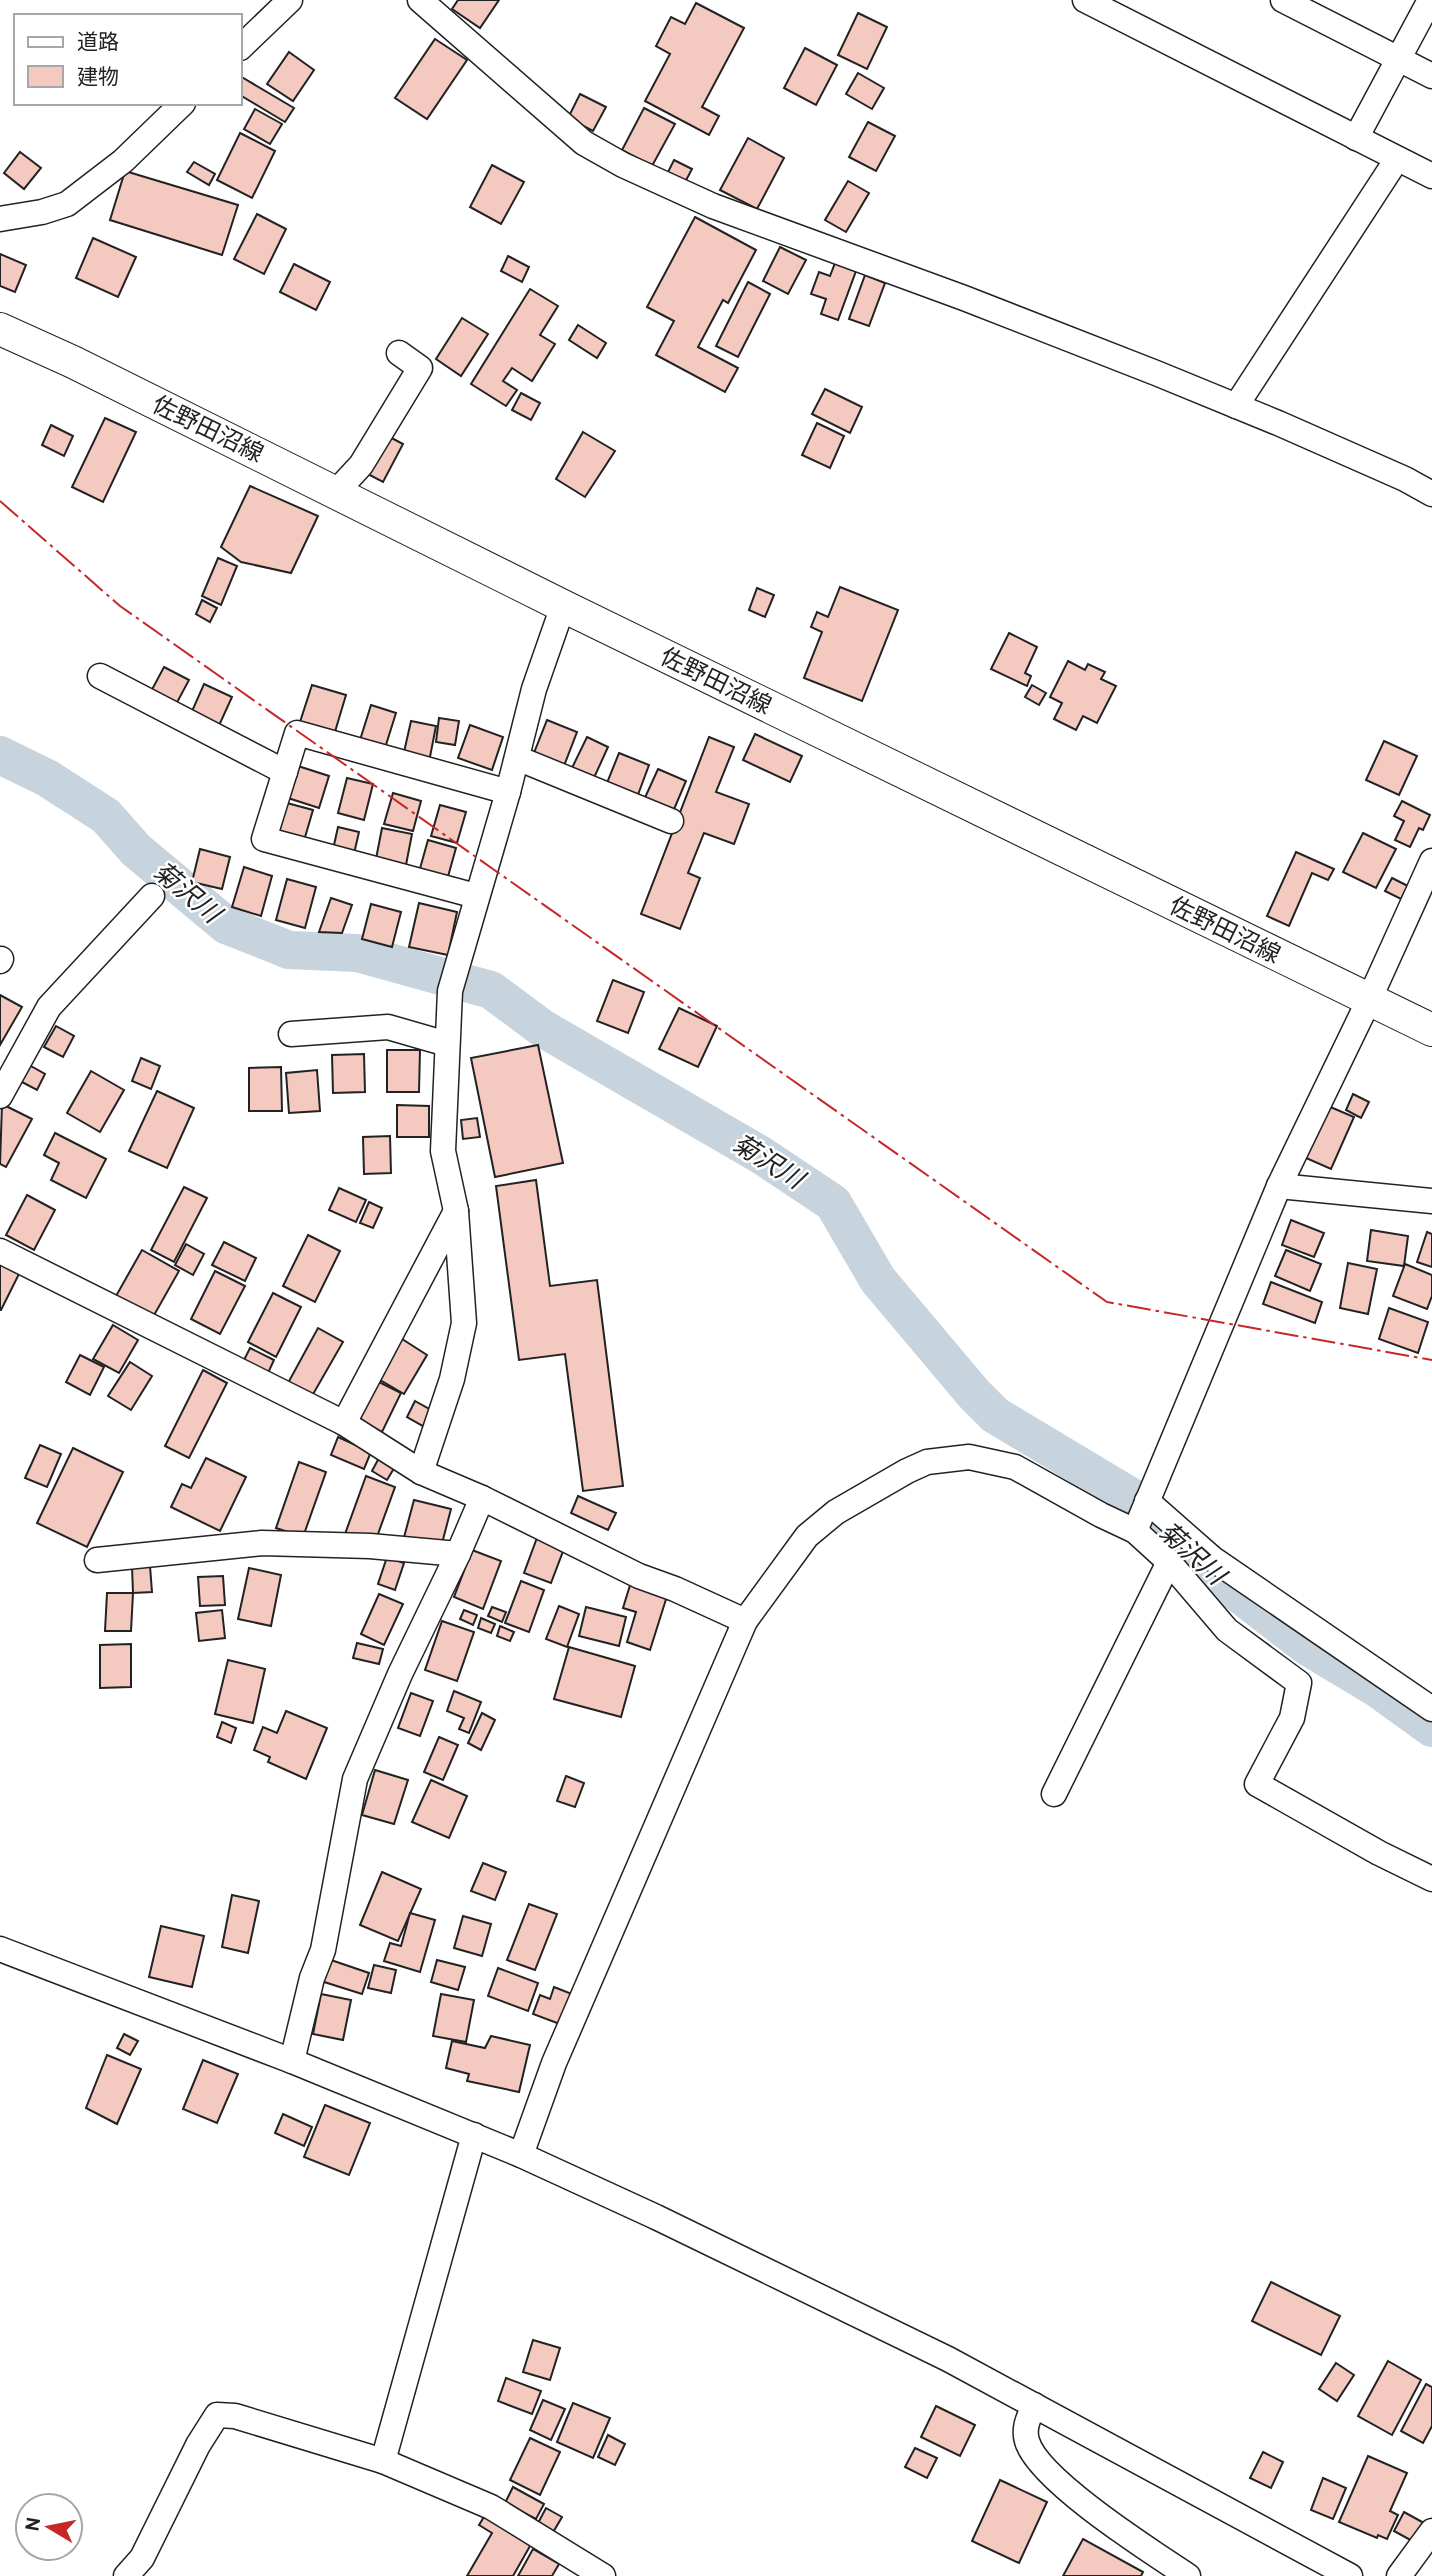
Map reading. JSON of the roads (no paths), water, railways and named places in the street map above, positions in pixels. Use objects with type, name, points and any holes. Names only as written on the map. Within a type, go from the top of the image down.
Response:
[{"type":"main road","name":"佐野田沼線","points":[[0,329],[73,362],[563,606],[1432,1030]]},
{"type":"street","points":[[242,46],[290,0]]},
{"type":"street","points":[[421,0],[584,143],[623,165],[713,206],[964,298],[1236,406],[1405,479],[1432,494]]},
{"type":"street","points":[[1084,0],[1432,176]]},
{"type":"street","points":[[1283,0],[1432,76]]},
{"type":"street","points":[[1356,138],[1430,0]]},
{"type":"street","points":[[0,219],[42,212],[67,204],[123,161],[181,105]]},
{"type":"street","points":[[1236,406],[1398,159]]},
{"type":"street","points":[[336,492],[361,465],[420,368],[399,353]]},
{"type":"street","points":[[421,1472],[452,1378],[464,1323],[456,1211],[443,1151],[450,991],[508,792],[534,689],[563,606]]},
{"type":"street","points":[[100,676],[285,772]]},
{"type":"street","points":[[476,896],[264,839],[297,733],[508,792]]},
{"type":"street","points":[[517,758],[671,821]]},
{"type":"street","points":[[1135,1531],[1279,1186],[1432,861]]},
{"type":"street","points":[[0,1096],[49,1007],[152,896]]},
{"type":"street","points":[[291,1034],[388,1027],[447,1044]]},
{"type":"street","points":[[1279,1186],[1432,1200]]},
{"type":"street","points":[[344,1423],[456,1211]]},
{"type":"street","points":[[0,1251],[344,1423],[421,1472],[481,1498],[639,1576],[675,1589],[745,1621]]},
{"type":"street","points":[[521,2155],[554,2063],[745,1621],[807,1536],[836,1512],[907,1471],[928,1462],[969,1457],[1015,1467],[1135,1531],[1169,1563],[1227,1630],[1299,1683],[1292,1718],[1257,1784],[1379,1853],[1432,1879]]},
{"type":"street","points":[[292,2061],[312,1978],[323,1950],[355,1779],[481,1498]]},
{"type":"street","points":[[1147,1500],[1223,1567],[1432,1709]]},
{"type":"street","points":[[97,1560],[262,1543],[370,1546],[458,1554]]},
{"type":"street","points":[[1054,1794],[1169,1563]]},
{"type":"street","points":[[0,1949],[292,2061],[521,2155],[656,2217],[948,2359],[1350,2576]]},
{"type":"street","points":[[383,2460],[474,2136]]},
{"type":"street","points":[[1034,2405],[1026,2427],[1027,2441],[1033,2455],[1053,2477],[1177,2573]]},
{"type":"street","points":[[126,2576],[142,2558],[198,2445],[217,2415],[235,2416],[383,2460],[491,2507],[603,2576]]},
{"type":"street","points":[[1399,2576],[1432,2531]]},
{"type":"waterway","name":"菊沢川","points":[[0,755],[47,778],[106,816],[136,850],[226,925],[289,950],[357,953],[491,990],[542,1028],[761,1155],[833,1203],[878,1280],[974,1394],[995,1415],[1140,1502],[1172,1539],[1230,1587],[1308,1647],[1378,1689],[1432,1728]]}]
